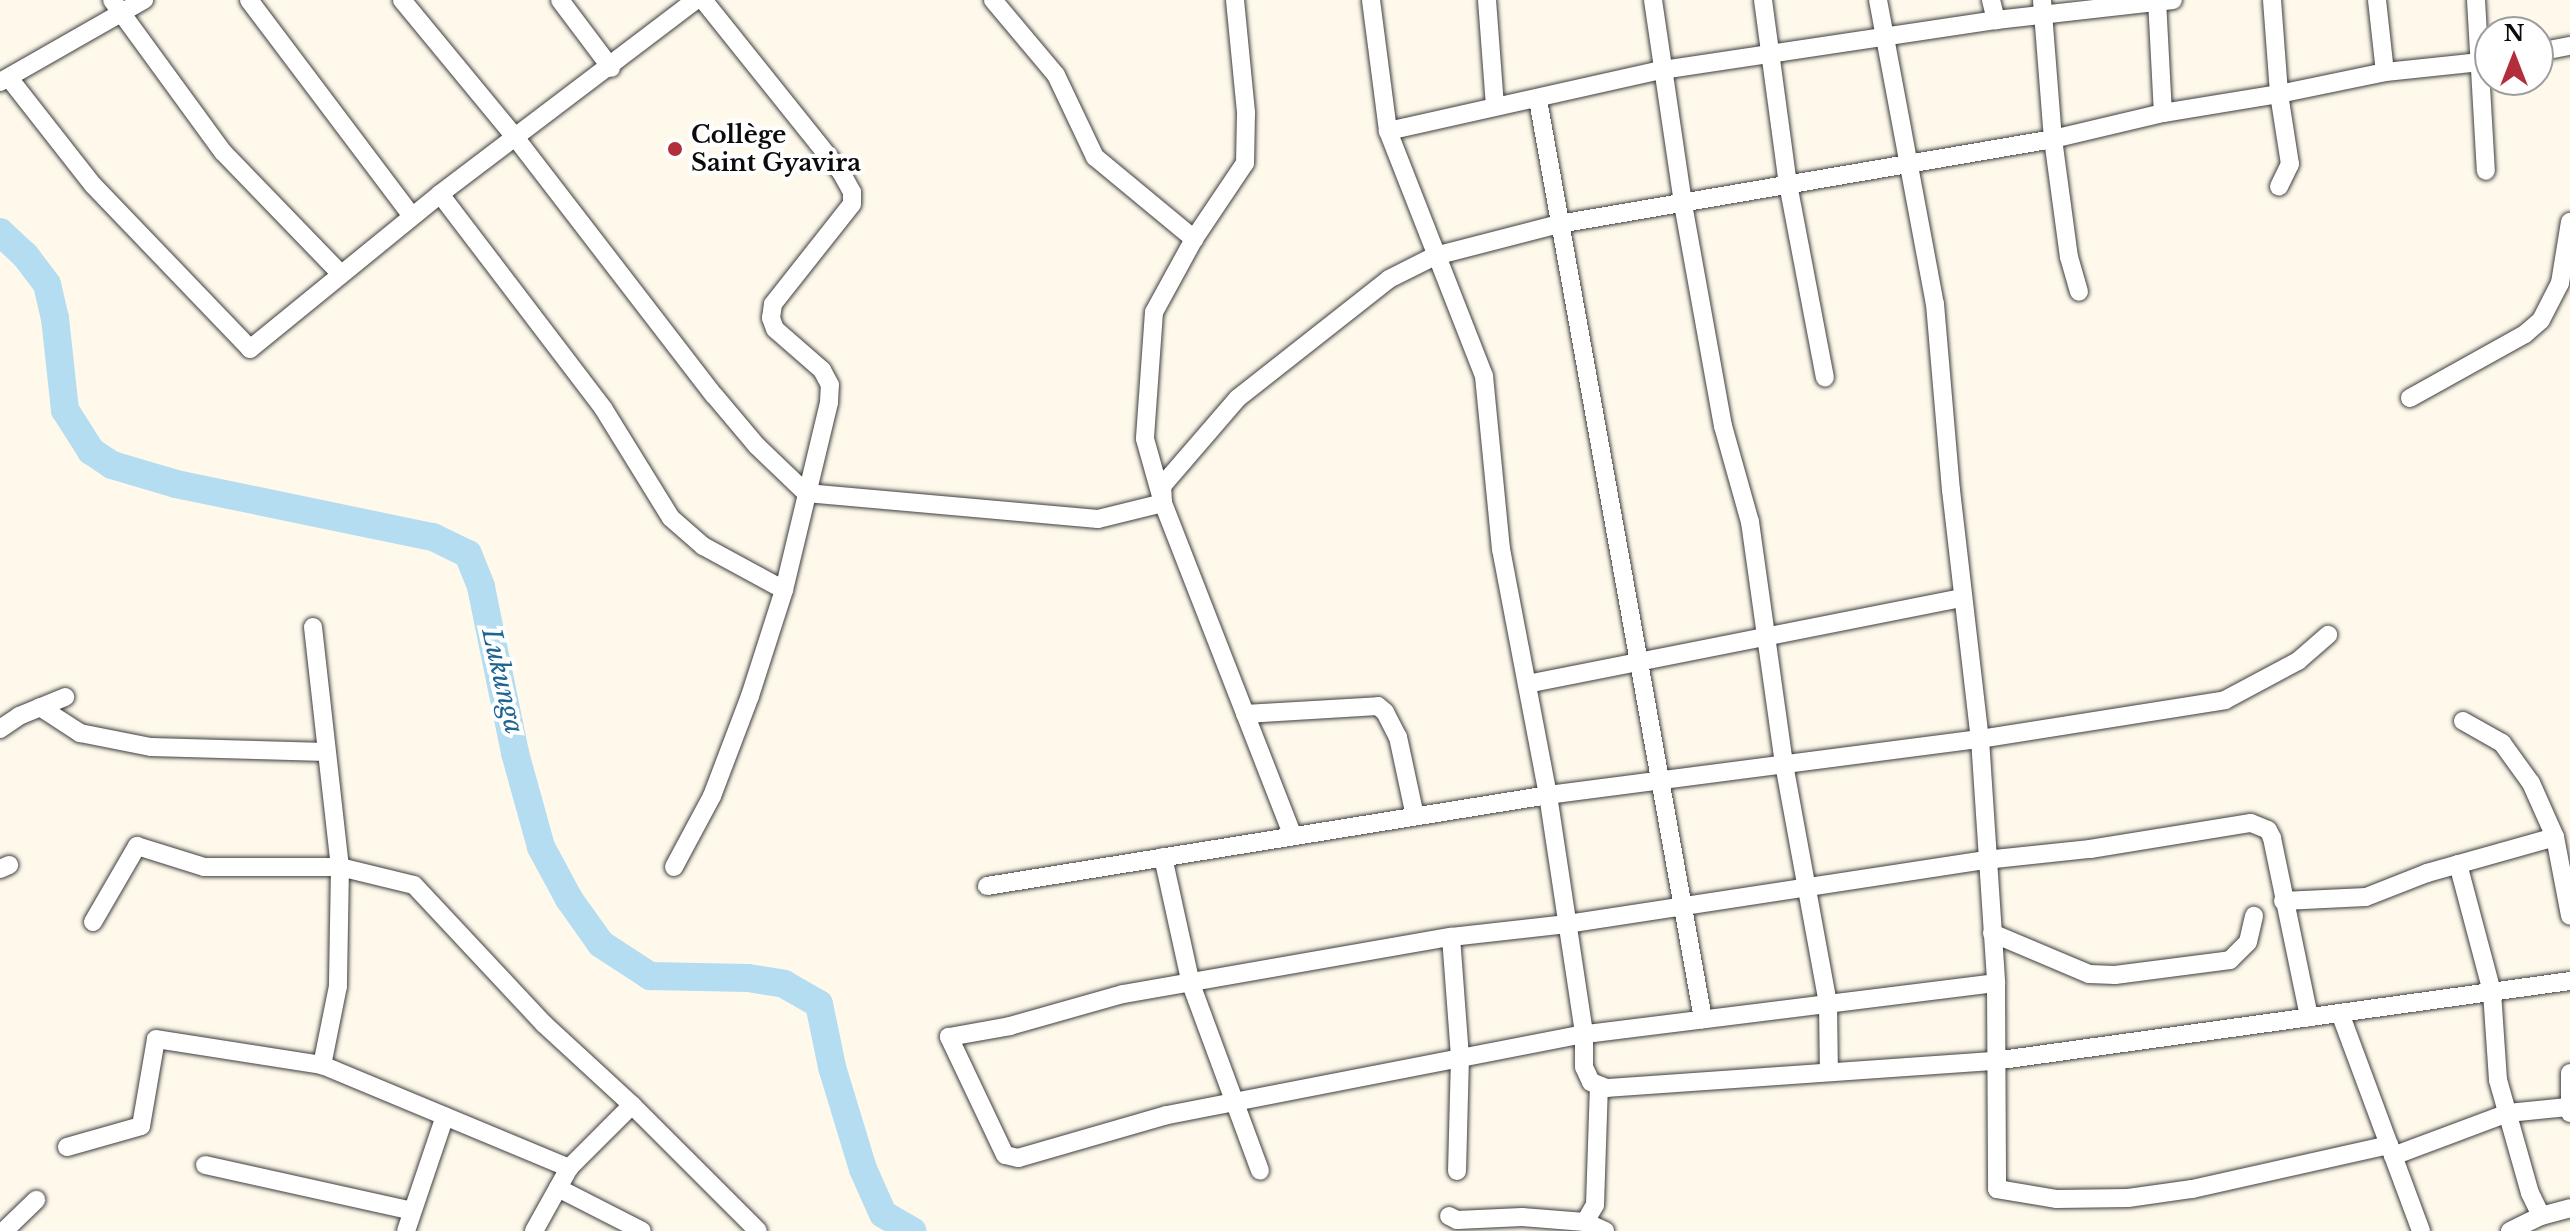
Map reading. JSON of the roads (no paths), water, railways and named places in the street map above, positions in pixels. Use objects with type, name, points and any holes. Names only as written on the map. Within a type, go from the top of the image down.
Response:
[{"type":"street","points":[[144,0],[118,7],[4,80],[93,185],[250,349],[440,194],[611,68],[696,0]]},
{"type":"street","points":[[249,0],[412,216]]},
{"type":"street","points":[[402,0],[515,137],[714,395],[757,446],[806,493],[1098,519],[1163,503]]},
{"type":"street","points":[[560,0],[611,68]]},
{"type":"street","points":[[674,867],[712,796],[735,740],[784,590],[830,385],[822,370],[775,329],[771,318],[773,304],[852,204],[852,192],[841,172],[703,0]]},
{"type":"street","points":[[993,0],[1056,75],[1095,157],[1194,239]]},
{"type":"street","points":[[1235,0],[1246,113],[1245,163],[1194,239],[1154,312],[1145,439],[1163,503],[1293,836]]},
{"type":"street","points":[[1371,0],[1388,131],[1484,376],[1501,549],[1548,795],[1584,1034],[1586,1077],[1599,1087],[1994,1061],[2570,981]]},
{"type":"street","points":[[1487,0],[1495,106]]},
{"type":"street","points":[[1653,0],[1683,204],[1723,426],[1750,522],[1784,764],[1828,1004],[1829,1072]]},
{"type":"street","points":[[1763,0],[1788,184],[1825,378]]},
{"type":"street","points":[[1878,0],[1935,304],[1963,598],[1980,739],[1985,860],[1996,983],[1997,1189],[2057,1199],[2128,1198],[2391,1151],[2508,1113],[2569,1110],[2570,1073]]},
{"type":"street","points":[[1991,0],[1996,20]]},
{"type":"street","points":[[2272,0],[2279,94],[2290,164],[2279,187]]},
{"type":"street","points":[[2377,0],[2385,72]]},
{"type":"street","points":[[1388,131],[1662,70],[1996,20],[2042,8],[2162,1],[2163,113]]},
{"type":"street","points":[[118,7],[223,152],[341,274]]},
{"type":"street","points":[[2042,8],[2053,139],[2069,257],[2079,292]]},
{"type":"street","points":[[1163,503],[1162,486],[1238,398],[1389,279],[1435,256],[1559,224],[2053,139],[2163,113],[2385,72],[2474,62]]},
{"type":"street","points":[[2486,96],[2486,171]]},
{"type":"street","points":[[1538,100],[1703,1019]]},
{"type":"street","points":[[440,194],[603,408],[671,518],[703,546],[784,590]]},
{"type":"street","points":[[2410,398],[2525,334],[2541,320],[2560,283],[2570,222]]},
{"type":"street","points":[[1527,684],[1640,659],[1963,598]]},
{"type":"street","points":[[313,627],[340,867],[338,986],[322,1065]]},
{"type":"street","points":[[987,886],[1548,795],[1980,739],[2225,700],[2298,661],[2328,635]]},
{"type":"street","points":[[0,729],[65,697]]},
{"type":"street","points":[[1245,714],[1378,706],[1398,737],[1415,816]]},
{"type":"street","points":[[40,707],[80,733],[151,747],[326,752]]},
{"type":"street","points":[[2463,721],[2502,743],[2531,783],[2555,837],[2570,916]]},
{"type":"street","points":[[1996,983],[1584,1034],[1167,1115],[1018,1158],[1005,1155],[949,1037],[1010,1026],[1123,994],[1451,937],[1567,924],[2251,823],[2268,830],[2272,838],[2309,1017]]},
{"type":"street","points":[[2283,901],[2366,897],[2458,864],[2555,837]]},
{"type":"street","points":[[93,922],[137,846],[204,867],[340,867],[414,885],[544,1024],[632,1105],[758,1231]]},
{"type":"street","points":[[1163,857],[1191,984],[1260,1171]]},
{"type":"street","points":[[2458,864],[2492,992],[2498,1080],[2530,1193],[2541,1216]]},
{"type":"street","points":[[1992,933],[2089,974],[2115,975],[2230,960],[2248,942],[2254,916]]},
{"type":"street","points":[[1451,937],[1460,1057],[1457,1171]]},
{"type":"street","points":[[2340,1013],[2421,1231]]},
{"type":"street","points":[[67,1147],[141,1126],[156,1039],[322,1065],[569,1168]]},
{"type":"street","points":[[1585,1222],[1595,1205],[1599,1087]]},
{"type":"street","points":[[534,1231],[569,1168],[632,1105]]},
{"type":"street","points":[[406,1231],[445,1116]]},
{"type":"street","points":[[205,1165],[412,1211]]},
{"type":"street","points":[[558,1188],[642,1231]]},
{"type":"street","points":[[4,1231],[36,1200]]},
{"type":"street","points":[[2510,1231],[2541,1216],[2570,1208]]},
{"type":"street","points":[[1449,1216],[1457,1220],[1522,1217],[1585,1222],[1605,1231]]},
{"type":"waterway","name":"Lukunga","points":[[0,232],[25,255],[47,284],[55,318],[65,410],[91,451],[112,465],[176,484],[433,537],[468,554],[481,587],[515,753],[541,847],[569,899],[601,944],[650,976],[748,978],[784,984],[819,1004],[832,1067],[863,1169],[883,1214],[913,1231]]},
{"type":"place","name":"Collège Saint Gyavira","points":[[675,149]]}]
